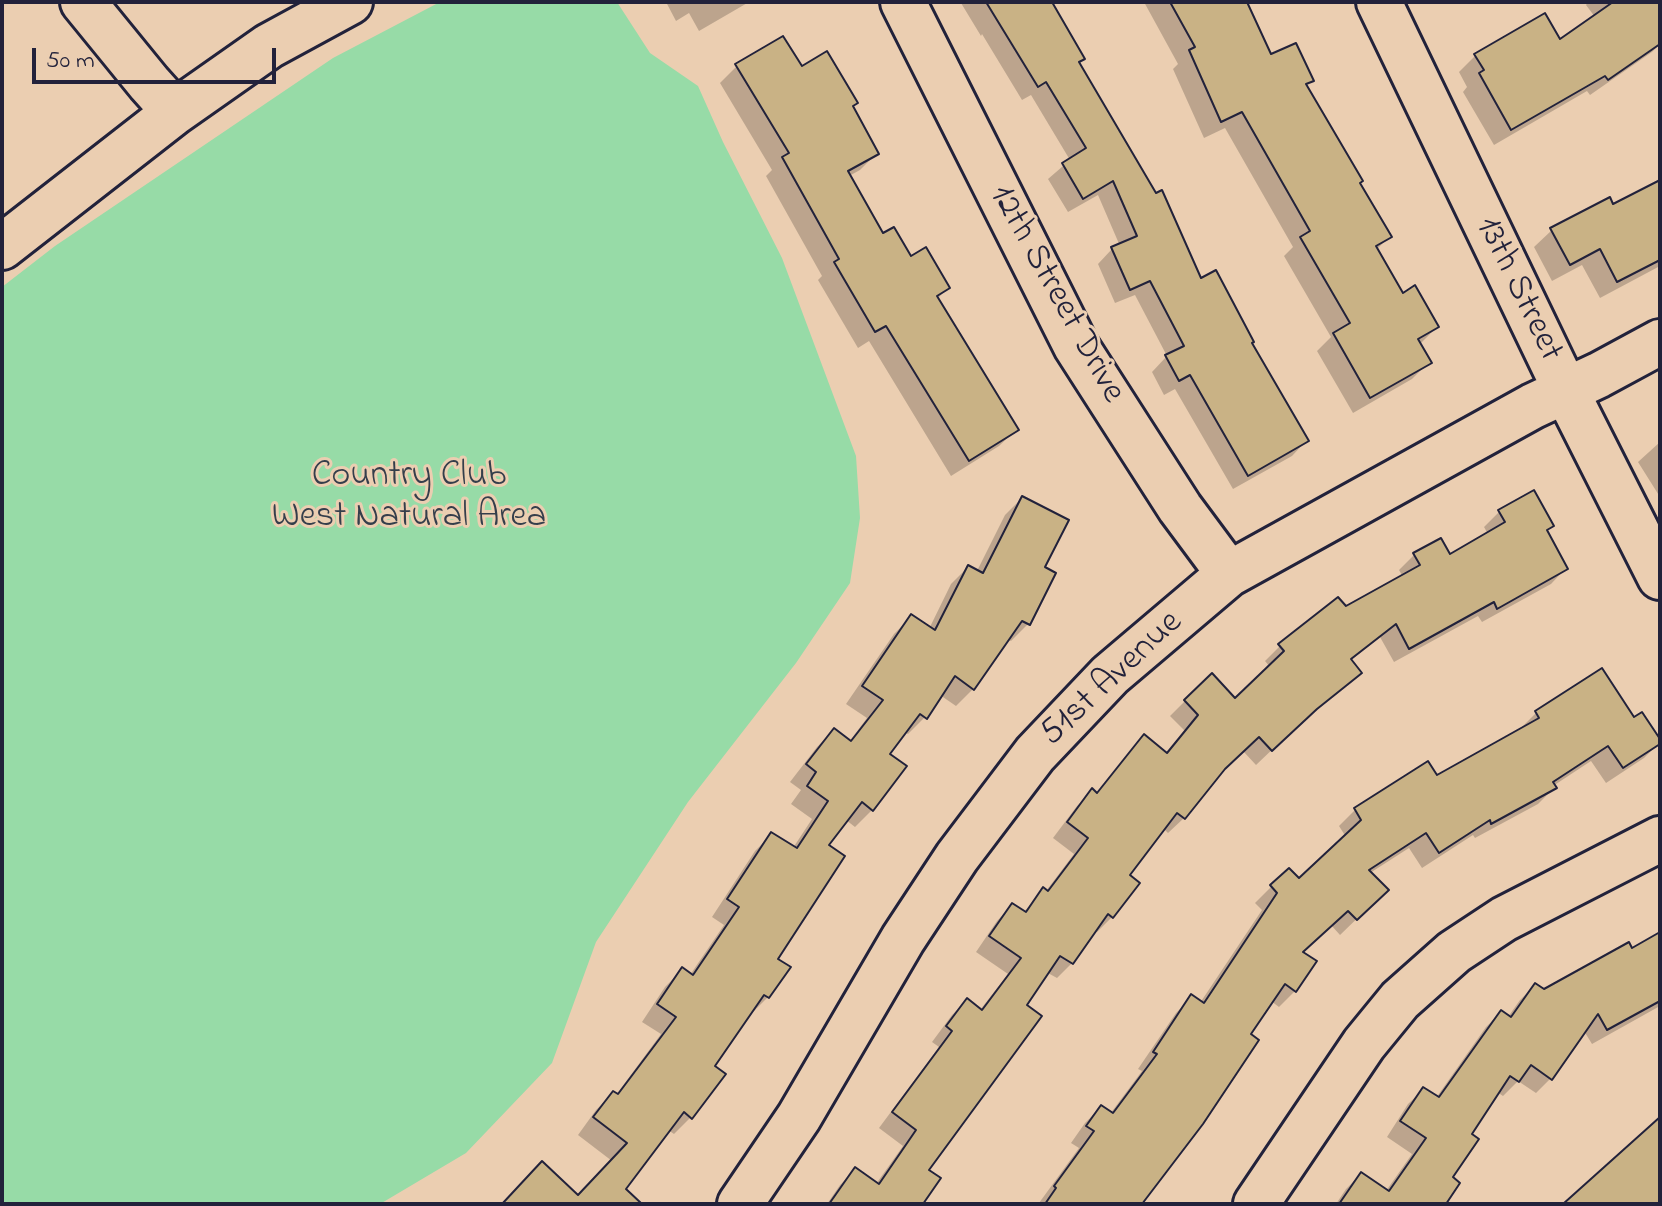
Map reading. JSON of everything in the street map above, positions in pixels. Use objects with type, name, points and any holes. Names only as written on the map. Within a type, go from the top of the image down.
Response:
[{"type":"street","points":[[83,2],[175,112]]},
{"type":"street","points":[[2,247],[175,112],[269,46],[350,2]]},
{"type":"street","name":"12th Street Drive","points":[[903,2],[1076,346],[1180,508],[1229,574]]},
{"type":"street","name":"13th Street","points":[[1381,3],[1566,391],[1660,577]]},
{"type":"street","name":"51st Avenue","points":[[741,1204],[799,1117],[903,939],[957,857],[1035,754],[1110,675],[1229,574],[1533,406],[1660,342]]},
{"type":"street","points":[[1256,1204],[1364,1044],[1400,1000],[1454,952],[1504,919],[1660,839]]},
{"type":"green space","name":"Country Club West Natural Area","points":[[440,2],[617,2],[650,53],[698,86],[782,258],[856,456],[860,518],[850,583],[796,663],[688,802],[596,942],[552,1063],[466,1153],[380,1204],[2,1204],[2,287],[55,246],[333,58]]},
{"type":"building","points":[[986,2],[1052,2],[1085,59],[1079,62],[1156,193],[1162,190],[1201,278],[1216,270],[1252,343],[1309,441],[1248,476],[1190,375],[1179,381],[1165,355],[1184,346],[1150,281],[1130,290],[1111,247],[1137,236],[1113,181],[1083,199],[1062,163],[1086,148],[1046,82],[1038,87]]},
{"type":"building","points":[[1170,2],[1247,2],[1271,54],[1296,43],[1314,81],[1306,84],[1392,237],[1376,246],[1403,293],[1415,285],[1439,327],[1418,339],[1432,363],[1370,398],[1333,333],[1350,323],[1300,237],[1310,231],[1242,112],[1221,122],[1189,50],[1195,47]]},
{"type":"building","points":[[1613,2],[1660,2],[1660,44],[1608,80],[1605,76],[1511,130],[1479,73],[1484,70],[1474,54],[1545,13],[1560,39]]},
{"type":"building","points":[[783,36],[802,66],[827,51],[858,103],[853,106],[879,154],[848,171],[883,233],[894,227],[911,256],[926,247],[950,288],[937,296],[1019,430],[969,461],[886,326],[875,332],[834,262],[839,259],[782,157],[789,153],[735,64]]},
{"type":"building","points":[[1660,180],[1660,260],[1617,282],[1600,249],[1570,265],[1550,228],[1610,197],[1613,204]]},
{"type":"building","points":[[1534,490],[1554,526],[1547,530],[1568,569],[1497,609],[1494,602],[1409,649],[1396,624],[1351,659],[1362,673],[1272,751],[1259,737],[1225,769],[1185,819],[1177,813],[1130,875],[1140,883],[1113,918],[1108,914],[1073,964],[1060,956],[1027,1005],[1042,1016],[929,1170],[941,1178],[923,1204],[829,1204],[855,1167],[879,1184],[916,1130],[892,1112],[952,1031],[946,1026],[967,998],[982,1010],[1021,958],[989,936],[1012,903],[1026,912],[1043,887],[1048,891],[1088,838],[1067,822],[1092,788],[1097,793],[1144,734],[1167,753],[1198,715],[1184,700],[1212,673],[1235,698],[1284,651],[1278,644],[1338,597],[1346,606],[1420,565],[1413,553],[1441,538],[1450,554],[1505,522],[1498,510]]},
{"type":"building","points":[[1022,496],[1069,520],[1045,567],[1056,573],[1030,625],[1022,621],[974,690],[955,676],[927,719],[920,714],[890,754],[907,766],[873,811],[862,802],[829,845],[845,856],[778,959],[791,967],[769,998],[764,995],[715,1066],[726,1074],[692,1119],[684,1112],[626,1189],[642,1204],[502,1204],[542,1161],[578,1195],[627,1143],[593,1117],[613,1091],[618,1094],[676,1017],[657,1004],[682,967],[693,975],[739,907],[727,899],[771,832],[797,848],[828,801],[807,786],[816,772],[806,764],[834,728],[851,741],[883,700],[862,686],[911,614],[935,630],[968,565],[983,573]]},
{"type":"building","points":[[1602,668],[1634,717],[1642,712],[1660,739],[1660,744],[1623,768],[1608,746],[1553,782],[1557,788],[1491,824],[1490,820],[1439,853],[1426,833],[1369,870],[1389,890],[1357,920],[1348,911],[1303,952],[1317,961],[1296,992],[1285,984],[1251,1034],[1259,1040],[1203,1124],[1142,1204],[1045,1204],[1056,1188],[1054,1186],[1094,1131],[1086,1126],[1101,1105],[1113,1113],[1157,1054],[1153,1052],[1191,994],[1204,1003],[1277,893],[1270,885],[1289,868],[1299,878],[1361,820],[1354,808],[1428,761],[1437,775],[1539,718],[1535,711]]},
{"type":"building","points":[[1660,932],[1660,1001],[1607,1030],[1598,1014],[1552,1080],[1531,1065],[1519,1082],[1510,1076],[1472,1134],[1479,1139],[1453,1177],[1460,1183],[1446,1204],[1339,1204],[1361,1172],[1389,1191],[1426,1138],[1400,1121],[1423,1087],[1439,1097],[1501,1010],[1511,1017],[1535,983],[1544,989],[1629,942],[1632,948]]},
{"type":"building","points":[[1660,1117],[1660,1204],[1563,1204]]}]
